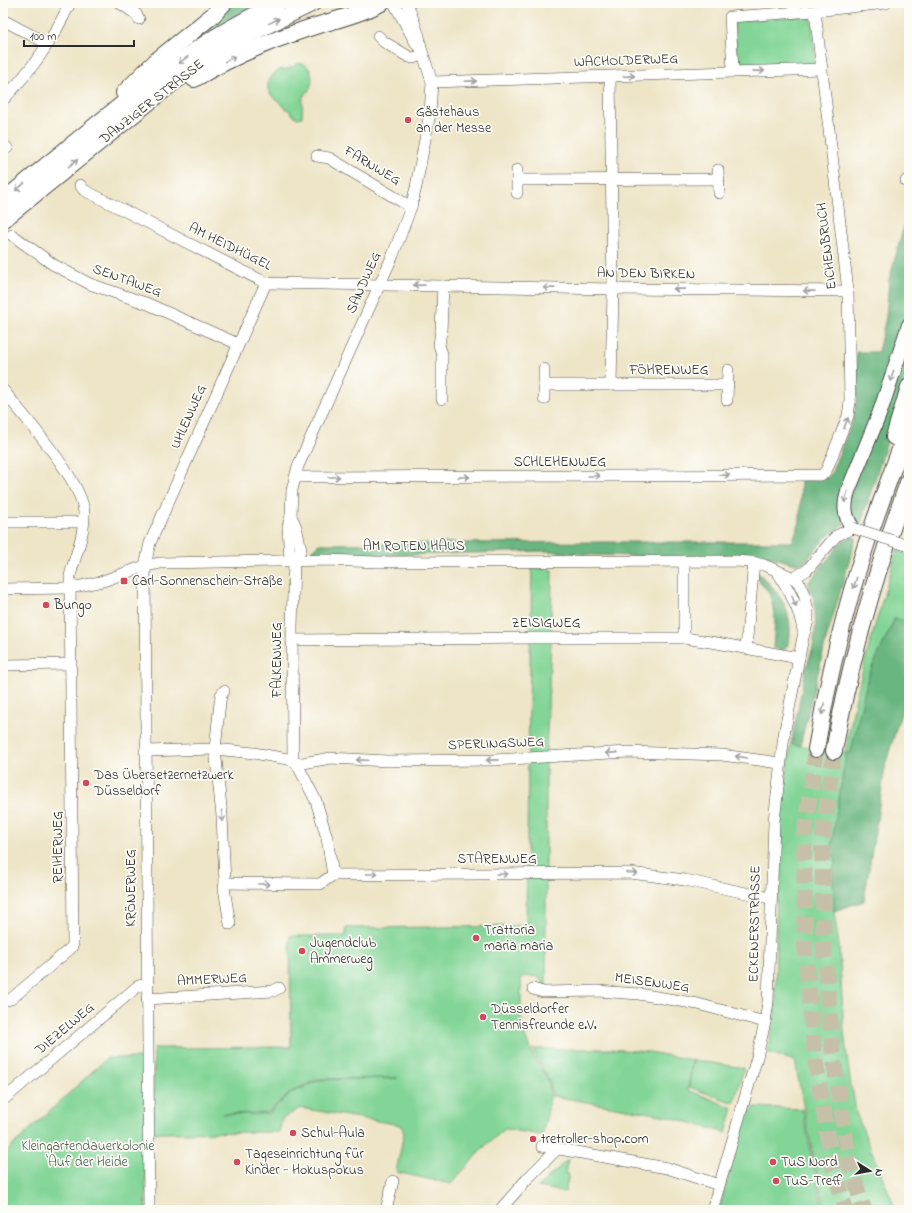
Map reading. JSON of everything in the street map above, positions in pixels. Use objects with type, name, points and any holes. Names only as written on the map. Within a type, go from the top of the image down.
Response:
[{"type":"highway","points":[[105,119],[113,104],[136,81],[172,47],[213,15],[224,3]]},
{"type":"highway","name":"DANZIGER STRASSE","points":[[3,201],[142,90],[215,37],[278,3]]},
{"type":"highway","name":"DANZIGER STRASSE","points":[[3,220],[170,85],[206,59],[235,42],[313,3]]},
{"type":"highway","points":[[170,85],[184,85],[216,66],[266,43],[348,16],[381,3]]},
{"type":"highway","points":[[884,495],[889,456],[909,387]]},
{"type":"highway","points":[[816,749],[824,704],[840,637],[866,546],[909,424]]},
{"type":"highway","points":[[834,751],[841,709],[852,662],[879,571],[909,480]]},
{"type":"highway","points":[[879,571],[891,559],[909,506]]},
{"type":"main road","points":[[852,527],[844,510],[844,502],[880,412],[909,325]]},
{"type":"street","points":[[3,100],[35,64],[61,22],[70,3]]},
{"type":"street","points":[[120,3],[136,14],[139,19]]},
{"type":"street","name":"SANDWEG","points":[[394,3],[415,43],[422,52]]},
{"type":"street","name":"SANDWEG","points":[[293,560],[288,526],[291,516],[291,501],[298,466],[393,254],[411,207],[424,149],[430,113],[432,82],[422,52],[420,36],[407,3]]},
{"type":"street","points":[[733,71],[730,17],[815,11],[886,3]]},
{"type":"street","name":"EICHENBRUCH","points":[[815,11],[848,291],[850,401],[848,416],[827,470],[824,473]]},
{"type":"street","points":[[3,20],[48,44]]},
{"type":"street","points":[[378,36],[384,42],[409,57],[413,58],[422,52]]},
{"type":"street","name":"WACHOLDERWEG","points":[[432,82],[821,69]]},
{"type":"street","name":"FÖHRENWEG","points":[[610,77],[613,289],[611,385]]},
{"type":"street","name":"FARNWEG","points":[[317,156],[329,158],[411,207]]},
{"type":"street","points":[[517,193],[517,175],[611,180],[718,175],[718,193]]},
{"type":"street","name":"AM HEIDHÜGEL","points":[[80,185],[84,190],[266,283],[380,284]]},
{"type":"street","name":"SENTAWEG","points":[[12,235],[54,265],[90,284],[148,304],[238,344]]},
{"type":"street","name":"UHLENWEG","points":[[145,566],[150,543],[266,283]]},
{"type":"street","name":"AN DEN BIRKEN","points":[[380,284],[613,289],[848,291]]},
{"type":"street","points":[[442,399],[442,354],[439,345],[442,331],[443,286]]},
{"type":"street","points":[[544,369],[544,399]]},
{"type":"street","name":"FÖHRENWEG","points":[[728,370],[728,400]]},
{"type":"street","name":"FÖHRENWEG","points":[[544,384],[728,385]]},
{"type":"street","points":[[3,390],[66,472],[81,500],[84,512],[83,522],[70,576],[71,588]]},
{"type":"street","name":"SCHLEHENWEG","points":[[295,477],[607,476],[824,473]]},
{"type":"street","name":"SANDWEG","points":[[291,516],[296,527],[301,549]]},
{"type":"street","points":[[3,522],[83,522]]},
{"type":"street","points":[[794,578],[807,570],[836,536],[852,527],[908,546]]},
{"type":"street","points":[[293,560],[301,549],[306,552],[322,555],[328,560]]},
{"type":"street","name":"AM ROTEN HAUS","points":[[3,589],[71,588],[103,581],[145,566],[160,563],[293,560],[377,562],[737,561],[754,562],[794,578]]},
{"type":"street","name":"FALKENWEG","points":[[293,560],[292,640],[295,762],[316,801],[327,838],[333,875]]},
{"type":"street","points":[[684,561],[684,638]]},
{"type":"street","points":[[746,648],[754,562]]},
{"type":"street","name":"KRÖNERWEG","points":[[145,566],[149,1210]]},
{"type":"street","name":"ECKENERSTRASSE","points":[[777,571],[792,594],[801,616],[804,634]]},
{"type":"street","name":"ECKENERSTRASSE","points":[[712,1210],[752,1074],[765,1022],[768,992],[770,898],[774,821],[780,763],[788,710],[808,621],[807,604],[802,588],[794,578]]},
{"type":"street","name":"REIHERWEG","points":[[6,1001],[71,948],[73,944],[71,588]]},
{"type":"street","name":"ZEISIGWEG","points":[[292,640],[684,638],[799,658]]},
{"type":"street","points":[[3,665],[71,664]]},
{"type":"street","points":[[224,691],[221,695],[215,749],[222,816],[224,888],[230,924]]},
{"type":"street","name":"SPERLINGSWEG","points":[[145,751],[215,749],[254,753],[295,762],[331,758],[387,761],[494,760],[627,752],[722,755],[780,763]]},
{"type":"street","name":"STARENWEG","points":[[225,883],[320,884],[333,875],[630,873],[685,880],[770,898]]},
{"type":"street","name":"DIEZELWEG","points":[[3,1100],[138,986],[147,984]]},
{"type":"street","name":"AMMERWEG","points":[[147,999],[273,991],[279,988]]},
{"type":"street","name":"MEISENWEG","points":[[533,989],[542,992],[597,991],[639,994],[698,1004],[765,1022]]},
{"type":"street","points":[[542,1146],[667,1168],[719,1185]]},
{"type":"street","points":[[500,1210],[527,1178],[557,1149]]},
{"type":"street","points":[[386,1210],[393,1181]]},
{"type":"green space","points":[[225,3],[260,3],[203,35],[165,63]]},
{"type":"green space","points":[[811,16],[816,66],[737,68],[734,21]]},
{"type":"green space","points":[[299,63],[307,66],[310,71],[312,83],[309,91],[303,96],[302,117],[297,118],[271,95],[268,89],[268,82],[279,70],[288,69]]},
{"type":"green space","points":[[909,208],[909,361],[887,442],[861,523],[852,521],[845,523],[825,538],[806,561],[800,564],[794,564],[759,554],[680,557],[595,555],[548,551],[333,557],[311,551],[319,544],[792,542],[800,522],[801,479],[820,480],[830,476],[853,420],[857,399],[856,352],[878,352],[886,317],[889,280]]},
{"type":"green space","points":[[852,537],[856,538],[826,640],[800,746],[791,744],[806,669],[813,647],[816,626],[814,600],[808,583],[842,542]]},
{"type":"green space","points":[[897,550],[909,555],[909,623],[895,618],[868,677],[851,752],[836,859],[833,870],[834,911],[839,946],[844,1032],[851,1088],[856,1113],[896,1210],[825,1210],[795,1061],[767,1052],[775,1013],[777,872],[782,803],[791,744],[845,753],[856,697],[868,650]]},
{"type":"green space","points":[[532,568],[552,570],[551,640],[546,754],[546,987],[537,976],[521,977],[522,1026],[526,1039],[548,1080],[550,1094],[542,1135],[505,1129],[485,1146],[451,1184],[396,1172],[404,1133],[401,1125],[300,1108],[282,1119],[279,1132],[153,1133],[154,1048],[291,1047],[290,936],[346,936],[346,928],[526,926]],"holes":[[[398,1078],[319,1080],[291,1093],[268,1114],[223,1114],[267,1113],[291,1092],[318,1079]]]},
{"type":"green space","points":[[757,572],[770,584],[780,598],[787,613],[790,636],[788,644],[783,651],[773,648],[775,622],[772,601],[768,591],[760,583]]},
{"type":"green space","points":[[895,618],[909,623],[909,687],[886,762],[864,901],[834,911],[833,870],[836,859],[830,853],[846,754],[851,751],[868,677]]},
{"type":"green space","points":[[533,1049],[610,1049],[649,1052],[692,1060],[688,1090],[733,1108],[726,1133],[667,1116],[552,1096],[550,1082]]},
{"type":"green space","name":"Kleingartendauerkolonie Auf der Heide","points":[[107,1058],[144,1058],[146,1210],[3,1210],[3,1157],[13,1145]]},
{"type":"green space","points":[[693,1060],[744,1068],[734,1103],[689,1087]]},
{"type":"green space","name":"TuS Nord","points":[[755,1107],[802,1109],[823,1210],[719,1210],[746,1114]]},
{"type":"green space","points":[[568,1159],[565,1173],[569,1174],[565,1192],[538,1187]]},
{"type":"tunnel","points":[[816,749],[804,838],[805,946],[815,1058],[833,1166],[846,1210]]},
{"type":"tunnel","points":[[834,751],[822,843],[824,945],[833,1056],[850,1165],[864,1210]]},
{"type":"place","name":"Gästehaus an der Messe","points":[[408,120]]},
{"type":"place","name":"Carl-Sonnenschein-Straße","points":[[124,581]]},
{"type":"place","name":"Bungo","points":[[46,605]]},
{"type":"place","name":"Das Übersetzernetzwerk Düsseldorf","points":[[86,783]]},
{"type":"place","name":"Trattoria maria maria","points":[[476,938]]},
{"type":"place","name":"Jugendclub Ammerweg","points":[[302,951]]},
{"type":"place","name":"Düsseldorfer Tennisfreunde e.V.","points":[[483,1017]]},
{"type":"place","name":"Schul-Aula","points":[[293,1133]]},
{"type":"place","name":"tretroller-shop.com","points":[[533,1139]]},
{"type":"place","name":"Tageseinrichtung für Kinder - Hokuspokus","points":[[237,1162]]},
{"type":"place","name":"TuS Nord","points":[[773,1162]]},
{"type":"place","name":"TuS-Treff","points":[[776,1181]]}]
